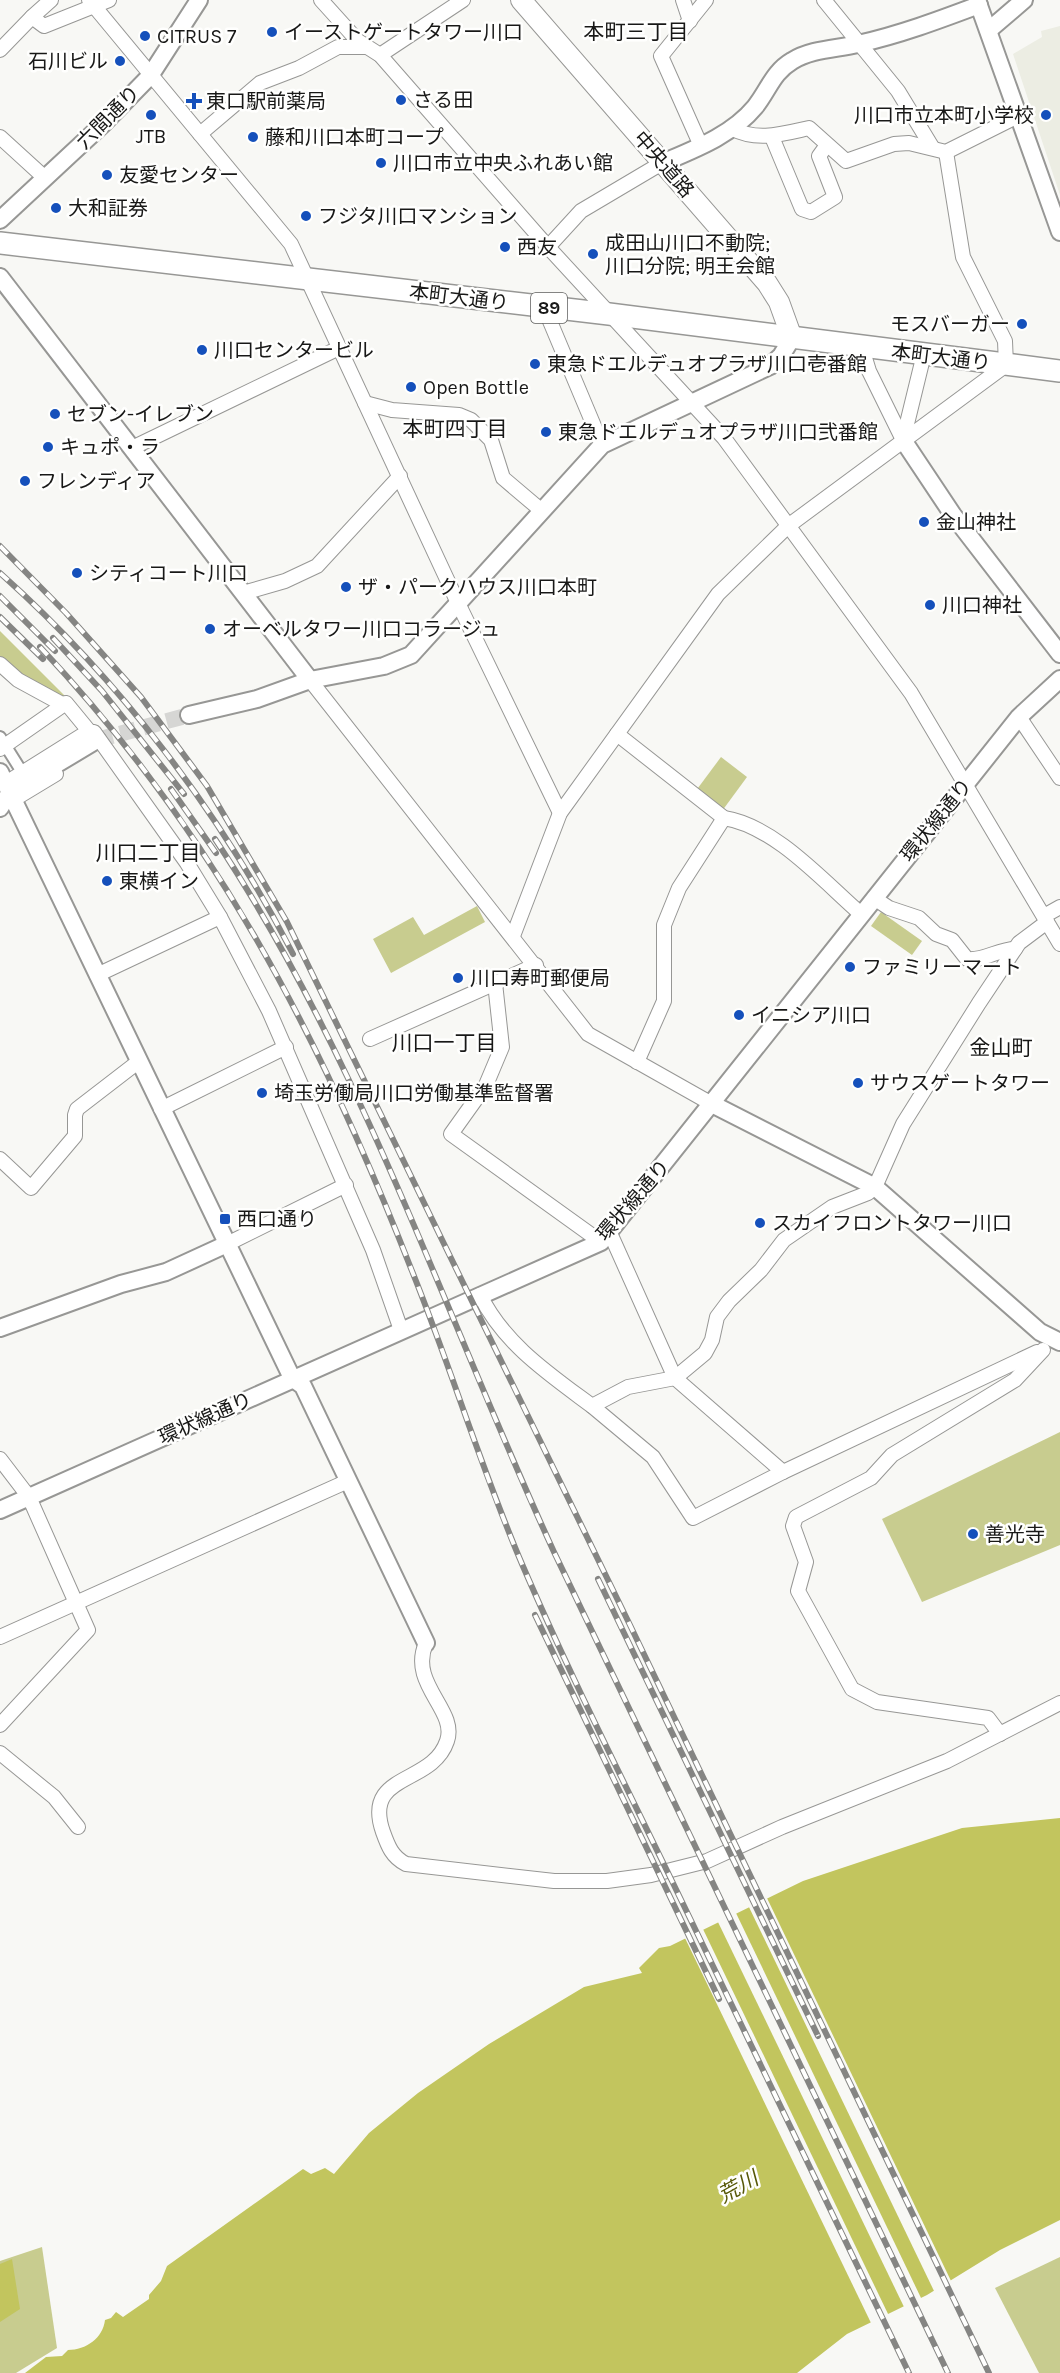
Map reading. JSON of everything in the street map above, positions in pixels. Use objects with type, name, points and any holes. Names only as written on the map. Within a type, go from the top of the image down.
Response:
[{"type":"main road","name":"中央道路","points":[[521,0],[767,284],[779,302],[792,338]]},
{"type":"main road","name":"本町大通り","points":[[0,243],[609,314],[862,348],[1060,371]]},
{"type":"street","points":[[0,50],[51,0]]},
{"type":"street","points":[[32,17],[44,27],[92,3],[108,0]]},
{"type":"street","name":"六間通り","points":[[0,220],[150,76],[199,0]]},
{"type":"street","points":[[321,0],[358,41],[380,55],[548,247],[724,438],[911,693],[964,786],[1060,944]]},
{"type":"street","points":[[380,55],[463,0]]},
{"type":"street","points":[[682,0],[690,21]]},
{"type":"street","points":[[701,146],[661,56],[706,0]]},
{"type":"street","points":[[824,0],[898,91],[932,147]]},
{"type":"street","points":[[989,30],[1024,0]]},
{"type":"street","points":[[548,247],[581,211],[662,163],[701,146],[731,128],[756,106],[766,87],[792,60],[814,52],[858,44],[927,25],[978,2],[1060,232]]},
{"type":"street","points":[[92,3],[291,244],[458,603],[560,813]]},
{"type":"street","points":[[200,134],[260,83],[299,68],[338,47],[368,47]]},
{"type":"street","points":[[731,128],[742,134],[772,136],[809,128],[846,161],[894,144],[909,143],[946,152],[1018,116]]},
{"type":"street","points":[[772,136],[802,209],[806,212],[811,212],[835,196],[819,156],[827,145]]},
{"type":"street","points":[[0,137],[45,178]]},
{"type":"street","points":[[513,936],[560,813],[718,594],[788,526],[1006,364],[1005,341],[963,257],[946,152]]},
{"type":"street","points":[[0,277],[310,680],[588,1034],[712,1104],[875,1187],[1054,1345]]},
{"type":"street","points":[[544,307],[602,445]]},
{"type":"street","points":[[189,715],[257,699],[310,680],[384,666],[411,655],[602,445],[770,366],[781,356],[792,338]]},
{"type":"street","points":[[132,448],[339,348]]},
{"type":"street","points":[[862,348],[869,371],[903,440],[952,515],[1060,654]]},
{"type":"street","points":[[903,440],[924,354]]},
{"type":"street","points":[[365,403],[392,410],[459,415],[471,420],[491,440],[503,478],[542,511]]},
{"type":"street","points":[[243,593],[285,581],[317,566],[400,476]]},
{"type":"street","points":[[0,664],[18,680],[62,704],[66,703],[97,739],[169,837],[220,917],[286,1047],[373,1250],[401,1330]]},
{"type":"street","name":"環状線通り","points":[[0,1510],[605,1238],[1020,717],[1060,679]]},
{"type":"street","points":[[22,772],[2,744],[62,704]]},
{"type":"street","points":[[1020,717],[1060,778]]},
{"type":"street","points":[[617,734],[724,818],[737,820],[774,839],[861,914]]},
{"type":"street","points":[[6,791],[22,772],[97,739]]},
{"type":"street","points":[[6,791],[97,739]]},
{"type":"street","points":[[6,791],[292,1378],[303,1386],[426,1643],[420,1656],[420,1666],[445,1719],[449,1733],[447,1741],[430,1762],[387,1790],[377,1808],[388,1847],[398,1860],[406,1864],[562,1881],[607,1881],[651,1875],[707,1861],[782,1827],[947,1761],[1060,1703]]},
{"type":"street","points":[[637,1062],[664,1001],[664,925],[679,888],[724,818]]},
{"type":"street","points":[[874,898],[890,908],[919,918],[936,934],[952,940],[967,959],[978,960],[1003,949],[1015,949]]},
{"type":"street","points":[[592,1406],[628,1387],[675,1378],[705,1353],[712,1340],[717,1317],[729,1301],[761,1270],[784,1240],[832,1207],[868,1193],[875,1187],[903,1124],[1015,949],[1060,907]]},
{"type":"street","points":[[97,975],[220,917]]},
{"type":"street","points":[[370,1039],[536,965]]},
{"type":"street","points":[[495,983],[502,1047],[486,1085],[451,1134],[605,1238],[675,1378],[783,1472]]},
{"type":"street","points":[[161,1109],[286,1047]]},
{"type":"street","points":[[0,1160],[31,1188],[75,1136],[75,1115],[78,1109],[138,1062]]},
{"type":"street","points":[[0,1328],[121,1284],[166,1272],[346,1185]]},
{"type":"street","points":[[480,1295],[495,1324],[532,1361],[592,1406],[653,1457],[693,1518],[783,1472],[1054,1345]]},
{"type":"street","points":[[1000,1734],[988,1718],[877,1702],[852,1689],[798,1591],[806,1562],[793,1526],[795,1517],[871,1478],[892,1455],[1015,1380],[1054,1345]]},
{"type":"street","points":[[0,1459],[29,1497],[88,1630],[0,1725]]},
{"type":"street","points":[[0,1637],[348,1481]]},
{"type":"street","points":[[0,1753],[54,1797],[78,1827]]},
{"type":"shaded area","name":"川口市立本町小学校","points":[[1060,26],[1060,195],[1013,54],[1042,37],[1041,31]]},
{"type":"green space","points":[[0,631],[68,699],[64,700],[21,675],[0,656]]},
{"type":"green space","points":[[721,757],[747,777],[722,811],[695,792]]},
{"type":"green space","points":[[477,906],[485,922],[391,973],[373,939],[413,917],[424,935]]},
{"type":"green space","points":[[881,912],[922,941],[912,955],[871,926]]},
{"type":"green space","name":"善光寺","points":[[1060,1432],[1060,1545],[922,1602],[882,1519]]},
{"type":"green space","points":[[42,2247],[57,2348],[16,2373],[0,2373],[0,2261]]},
{"type":"green space","points":[[1060,2257],[1060,2373],[1039,2373],[995,2288]]},
{"type":"water","name":"荒川","points":[[1060,1818],[1060,2220],[1000,2250],[927,2295],[847,2334],[797,2373],[25,2373],[46,2357],[62,2356],[68,2350],[81,2348],[92,2342],[101,2332],[105,2320],[111,2318],[116,2312],[123,2317],[149,2299],[149,2295],[161,2281],[167,2266],[303,2169],[311,2174],[325,2168],[334,2174],[369,2133],[418,2093],[489,2044],[584,1987],[642,1973],[639,1968],[659,1948],[670,1946],[803,1881],[962,1828]]},
{"type":"water","points":[[12,2259],[20,2309],[0,2322],[0,2264]]},
{"type":"pier","points":[[766,1896],[952,2283],[935,2293],[748,1905]]},
{"type":"pier","points":[[735,1911],[922,2300],[905,2309],[717,1920]]},
{"type":"pier","points":[[702,1927],[889,2316],[872,2325],[684,1936]]},
{"type":"tunnel","points":[[97,740],[189,715]]},
{"type":"railway","points":[[0,546],[66,613],[141,697],[207,786],[287,922],[629,1623],[989,2373]]},
{"type":"railway","points":[[0,573],[86,657],[164,750],[233,849],[293,954]]},
{"type":"railway","points":[[0,596],[55,651]]},
{"type":"railway","points":[[0,617],[43,659]]},
{"type":"railway","points":[[53,638],[102,691],[184,794]]},
{"type":"railway","points":[[40,647],[102,718],[159,790],[210,864],[257,941],[300,1019],[377,1184],[522,1564],[595,1723],[909,2373]]},
{"type":"railway","points":[[171,789],[216,853]]},
{"type":"railway","points":[[215,839],[267,923],[314,1010],[357,1098],[554,1552],[948,2373]]},
{"type":"railway","points":[[598,1579],[818,2036]]},
{"type":"railway","points":[[535,1615],[719,1999]]},
{"type":"place","name":"イーストゲートタワー川口","points":[[272,32]]},
{"type":"place","name":"CITRUS 7","points":[[145,36]]},
{"type":"place","name":"石川ビル","points":[[120,61]]},
{"type":"place","name":"さる田","points":[[401,100]]},
{"type":"place","name":"東口駅前薬局","points":[[194,101]]},
{"type":"place","name":"JTB","points":[[151,115]]},
{"type":"place","name":"川口市立本町小学校","points":[[1046,115]]},
{"type":"place","name":"藤和川口本町コープ","points":[[253,137]]},
{"type":"place","name":"川口市立中央ふれあい館","points":[[381,163]]},
{"type":"place","name":"友愛センター","points":[[107,175]]},
{"type":"place","name":"大和証券","points":[[56,208]]},
{"type":"place","name":"フジタ川口マンション","points":[[306,216]]},
{"type":"place","name":"西友","points":[[505,247]]},
{"type":"place","name":"成田山川口不動院; 川口分院; 明王会館","points":[[593,254]]},
{"type":"place","name":"モスバーガー","points":[[1022,324]]},
{"type":"place","name":"川口センタービル","points":[[202,350]]},
{"type":"place","name":"東急ドエルデュオプラザ川口壱番館","points":[[535,364]]},
{"type":"place","name":"Open Bottle","points":[[411,387]]},
{"type":"place","name":"セブン-イレブン","points":[[55,414]]},
{"type":"place","name":"東急ドエルデュオプラザ川口弐番館","points":[[546,432]]},
{"type":"place","name":"キュポ・ラ","points":[[48,447]]},
{"type":"place","name":"フレンディア","points":[[25,481]]},
{"type":"place","name":"金山神社","points":[[924,522]]},
{"type":"place","name":"シティコート川口","points":[[77,573]]},
{"type":"place","name":"ザ・パークハウス川口本町","points":[[346,587]]},
{"type":"place","name":"川口神社","points":[[930,605]]},
{"type":"place","name":"オーベルタワー川口コラージュ","points":[[210,629]]},
{"type":"place","name":"東横イン","points":[[107,881]]},
{"type":"place","name":"ファミリーマート","points":[[850,967]]},
{"type":"place","name":"川口寿町郵便局","points":[[458,978]]},
{"type":"place","name":"イニシア川口","points":[[739,1015]]},
{"type":"place","name":"サウスゲートタワー","points":[[858,1083]]},
{"type":"place","name":"埼玉労働局川口労働基準監督署","points":[[262,1093]]},
{"type":"place","name":"西口通り","points":[[225,1219]]},
{"type":"place","name":"スカイフロントタワー川口","points":[[760,1223]]},
{"type":"place","name":"善光寺","points":[[973,1534]]},
{"type":"district","name":"本町三丁目","points":[[636,32]]},
{"type":"district","name":"本町四丁目","points":[[455,429]]},
{"type":"district","name":"川口二丁目","points":[[148,853]]},
{"type":"district","name":"川口一丁目","points":[[444,1043]]},
{"type":"district","name":"金山町","points":[[1001,1048]]}]
